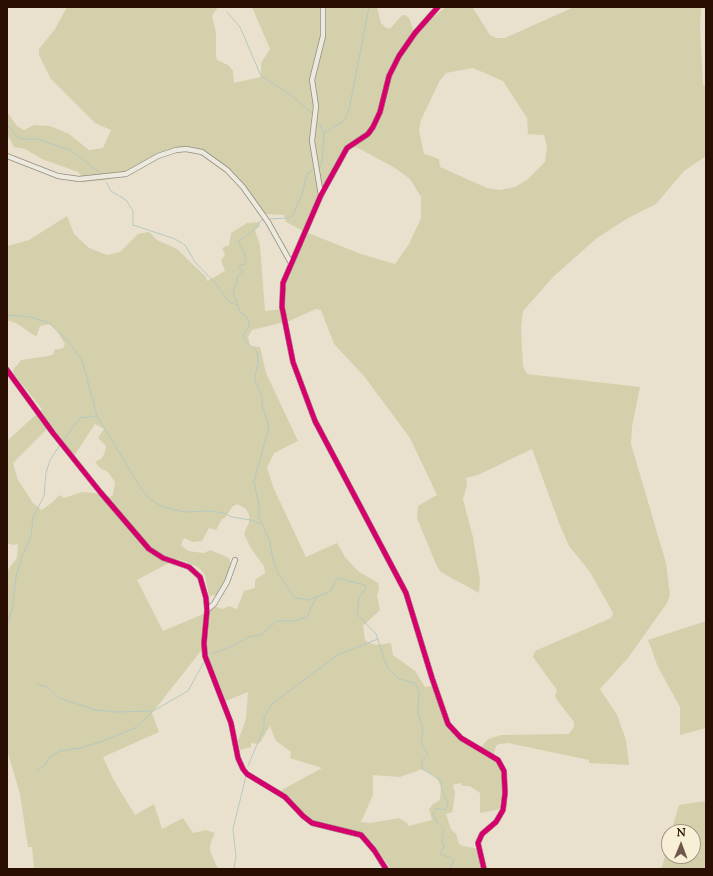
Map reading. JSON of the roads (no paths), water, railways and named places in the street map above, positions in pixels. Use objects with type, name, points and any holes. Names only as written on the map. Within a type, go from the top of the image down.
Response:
[{"type":"street","points":[[321,195],[312,134],[316,106],[312,76],[323,36],[323,7]]},
{"type":"street","points":[[438,7],[427,18],[399,56],[389,76],[380,112],[373,127],[368,134],[347,148],[321,195],[307,230],[291,263],[282,291],[283,316],[293,362],[315,421],[406,593],[448,724],[461,738],[498,760],[504,771],[505,793],[503,810],[496,822],[482,834],[478,843],[484,869]]},
{"type":"street","points":[[7,156],[58,176],[79,180],[126,174],[158,156],[176,150],[186,149],[202,152],[216,161],[235,178],[268,222],[291,263]]},
{"type":"street","points":[[7,370],[53,433],[96,487],[149,549],[159,556],[185,565],[197,573],[202,581],[207,610],[204,643],[205,656],[231,723],[238,758],[243,769],[247,774],[285,797],[303,816],[312,823],[361,836],[374,850],[386,869]]},
{"type":"street","points":[[207,610],[214,604],[227,582],[235,560]]},
{"type":"waterway","points":[[319,168],[322,162],[324,133],[344,121],[349,110],[369,7]]},
{"type":"waterway","points":[[227,12],[240,27],[261,76],[292,96],[313,114]]},
{"type":"waterway","points":[[317,121],[324,132]]},
{"type":"waterway","points":[[7,126],[11,128],[16,136],[22,139],[36,139],[70,150],[98,171],[101,175]]},
{"type":"waterway","points":[[269,219],[288,218],[292,216],[302,195],[307,174],[314,169]]},
{"type":"waterway","points":[[106,182],[111,191],[126,200],[133,211],[133,225],[175,239],[185,245],[195,262],[217,285],[229,302],[237,305]]},
{"type":"waterway","points":[[264,220],[261,220],[255,229],[239,241],[246,261],[244,265],[240,265],[239,267],[243,272],[238,276],[233,293],[240,312],[246,316],[249,322],[249,327],[243,338],[257,352],[258,364],[255,377],[262,396],[262,404],[269,427],[254,481],[259,506],[259,517],[270,542],[273,561],[279,575],[295,598],[309,600],[331,591],[337,578],[365,585],[366,588],[359,598],[357,614],[376,634],[387,667],[399,679],[415,683],[419,692],[418,712],[423,729],[421,743],[428,754],[422,761],[422,769],[442,781],[441,786],[448,805],[445,810],[437,808],[433,813],[437,822],[444,829],[442,840],[444,847],[440,854],[451,858],[454,861],[449,869]]},
{"type":"waterway","points":[[7,315],[30,317],[44,321],[50,324],[68,341],[82,360],[97,416],[142,490],[150,499],[161,506],[174,510],[187,512],[209,511],[224,513],[232,517],[251,520],[261,524]]},
{"type":"waterway","points":[[65,438],[80,418],[97,416]]},
{"type":"waterway","points":[[7,624],[12,610],[16,577],[22,556],[31,537],[33,517],[44,496],[46,473],[50,460],[60,445]]},
{"type":"waterway","points":[[211,654],[230,647],[249,637],[260,635],[277,621],[295,621],[307,617],[316,597]]},
{"type":"waterway","points":[[248,766],[264,728],[264,717],[273,703],[339,654],[378,639]]},
{"type":"waterway","points":[[38,770],[44,766],[50,757],[60,751],[81,748],[135,728],[153,711],[188,691],[205,660]]},
{"type":"waterway","points":[[36,684],[48,687],[59,698],[96,710],[116,712],[152,711]]},
{"type":"waterway","points":[[234,869],[236,857],[233,829],[246,776]]}]
